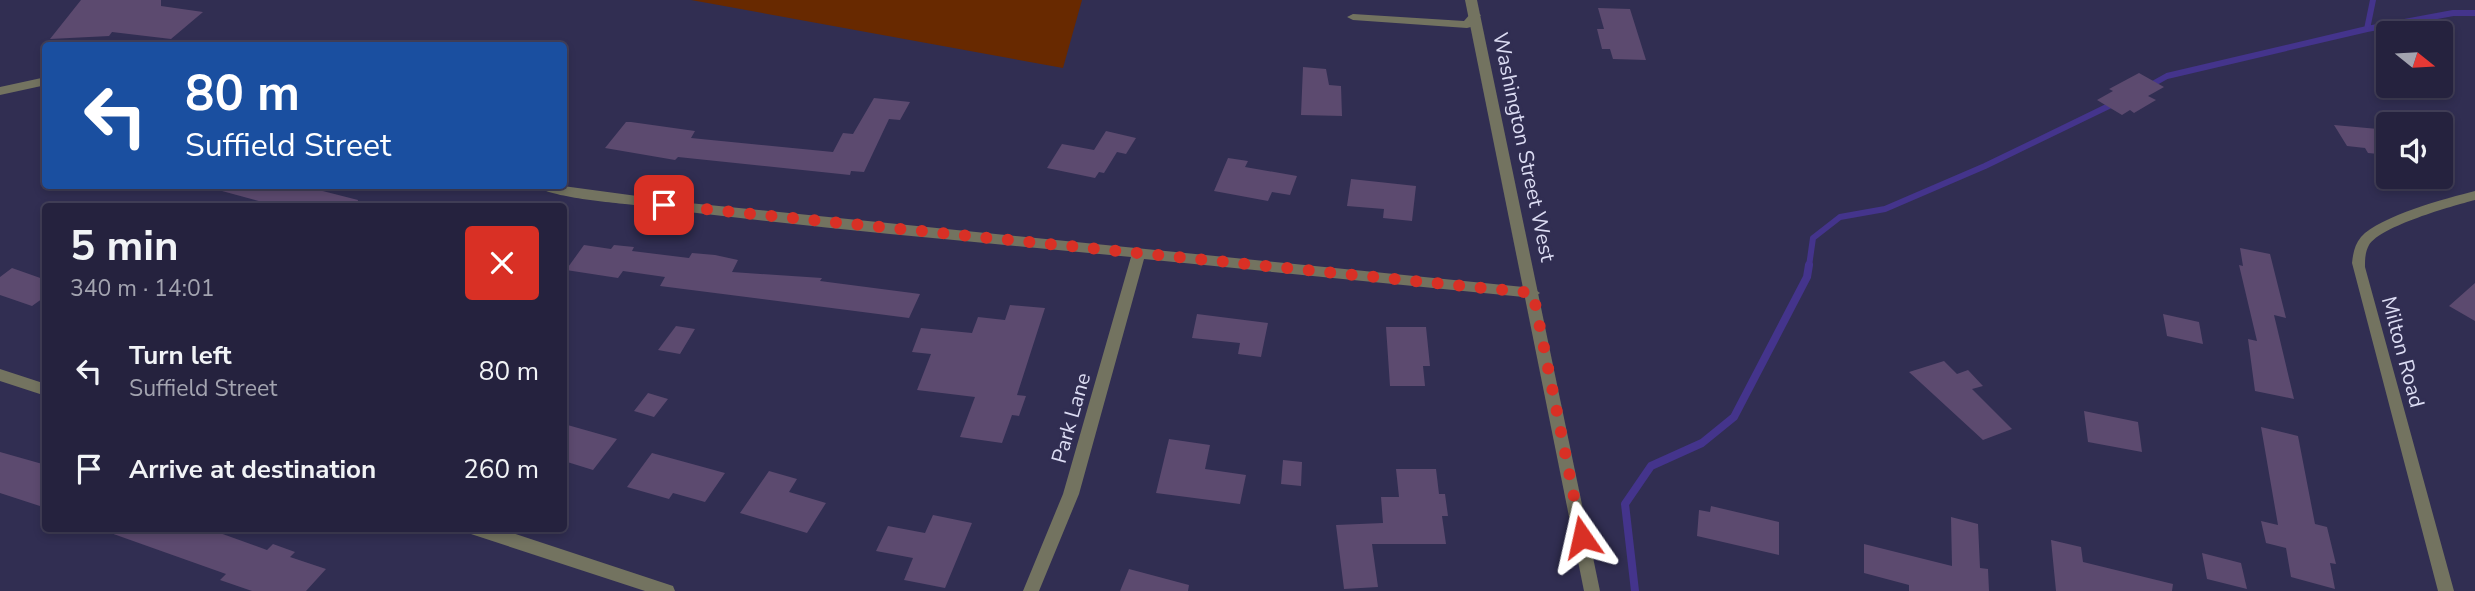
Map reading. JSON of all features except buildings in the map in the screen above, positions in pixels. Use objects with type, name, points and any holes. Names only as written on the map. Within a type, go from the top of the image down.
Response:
[{"type":"street","name":"Washington Street West","points":[[1471,0],[1592,591]]},
{"type":"street","points":[[1353,17],[1467,25],[1475,15]]},
{"type":"street","points":[[0,91],[42,83]]},
{"type":"street","points":[[558,189],[689,208],[1533,293]]},
{"type":"street","name":"Milton Road","points":[[2446,591],[2358,267],[2359,250],[2369,237],[2386,227],[2475,195]]},
{"type":"street","name":"Park Lane","points":[[1031,591],[1071,494],[1139,253]]},
{"type":"street","points":[[0,375],[42,389]]},
{"type":"street","points":[[486,532],[667,591]]},
{"type":"shaded area","points":[[691,0],[1082,0],[1063,68]]},
{"type":"waterway","points":[[2367,29],[2373,0]]},
{"type":"waterway","points":[[2367,29],[2453,13],[2475,13]]},
{"type":"waterway","points":[[2149,86],[2167,76],[2367,29]]},
{"type":"waterway","points":[[1809,266],[1813,238],[1840,217],[1885,209],[1985,166],[2117,102]]},
{"type":"waterway","points":[[1635,591],[1625,504],[1651,466],[1702,443],[1734,417],[1807,277],[1809,265]]},
{"type":"route","points":[[664,205],[1533,293],[1582,537]]}]
